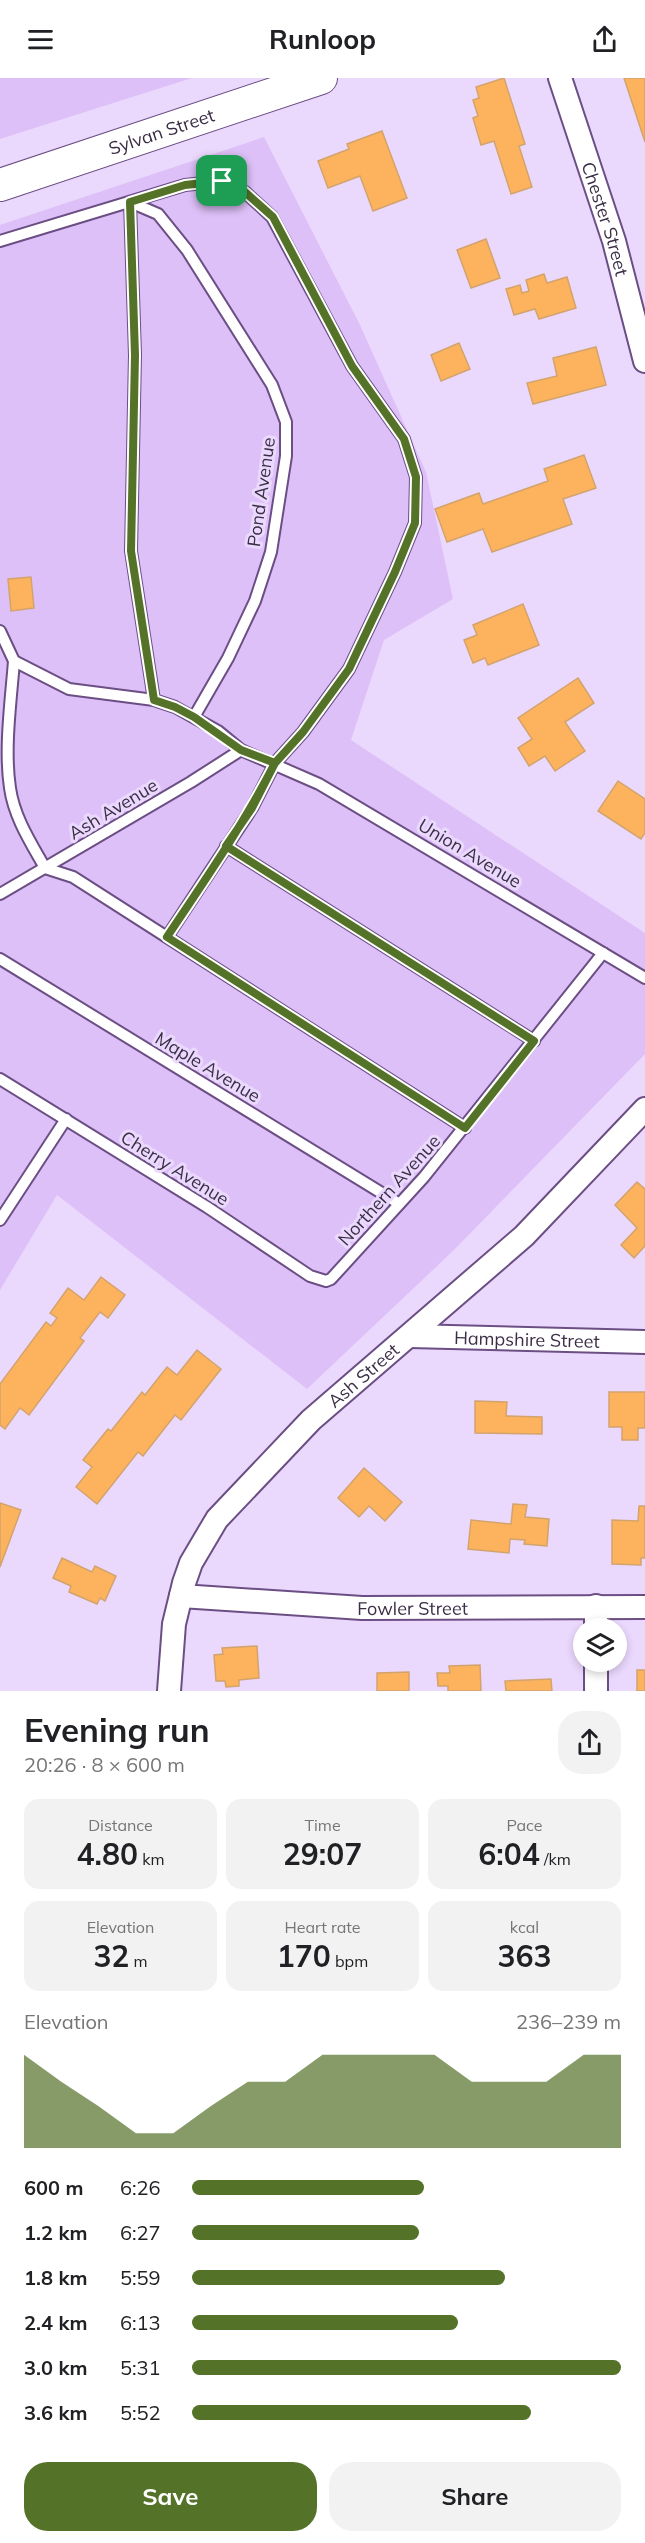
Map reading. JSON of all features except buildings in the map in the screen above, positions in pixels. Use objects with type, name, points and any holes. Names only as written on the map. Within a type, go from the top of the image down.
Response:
[{"type":"main road","name":"Sylvan Street","points":[[0,185],[321,78]]},
{"type":"street","name":"Chester Street","points":[[560,78],[565,100],[614,241],[645,361]]},
{"type":"street","name":"Ash Street","points":[[169,1691],[174,1624],[181,1596],[191,1563],[216,1519],[311,1420],[524,1236],[645,1109]]},
{"type":"street","name":"Hampshire Street","points":[[410,1336],[645,1342]]},
{"type":"street","name":"Fowler Street","points":[[181,1596],[362,1608],[645,1607]]},
{"type":"street","points":[[596,1606],[596,1618]]},
{"type":"street","points":[[596,1672],[597,1691]]},
{"type":"lane","points":[[0,241],[185,185],[222,181],[234,186],[260,203],[273,217],[352,366],[404,439],[416,477],[415,523],[395,572],[349,669],[303,732],[275,763],[252,808],[167,937]]},
{"type":"lane","points":[[130,202],[135,355],[131,551],[154,700]]},
{"type":"lane","name":"Pond Avenue","points":[[130,202],[158,213],[187,250],[272,385],[286,422],[286,456],[271,552],[250,610],[228,658],[194,717]]},
{"type":"lane","points":[[0,631],[15,661],[9,728],[10,788],[21,826],[45,868],[74,878],[465,1128]]},
{"type":"lane","points":[[15,661],[69,689],[154,700],[175,707],[194,717],[241,750]]},
{"type":"lane","name":"Union Avenue","points":[[241,750],[319,784],[645,978]]},
{"type":"lane","name":"Ash Avenue","points":[[0,894],[191,782],[241,750]]},
{"type":"lane","points":[[226,846],[534,1041]]},
{"type":"lane","name":"Northern Avenue","points":[[331,1279],[424,1177],[465,1128],[603,953]]},
{"type":"lane","name":"Maple Avenue","points":[[0,959],[398,1203]]},
{"type":"lane","name":"Cherry Avenue","points":[[0,1079],[207,1207],[310,1276],[321,1281],[331,1279]]},
{"type":"lane","points":[[0,1220],[66,1119]]},
{"type":"shaded area","points":[[0,78],[192,78],[0,139]]},
{"type":"shaded area","points":[[264,137],[360,325],[426,472],[453,599],[384,640],[351,740],[645,933],[645,1054],[454,1250],[307,1389],[57,1195],[0,1290],[0,225]]},
{"type":"route","points":[[222,181],[185,185],[130,202],[135,355],[131,551],[154,700],[194,717],[218,731],[241,750],[275,763],[252,808],[209,873],[167,937],[465,1128],[534,1041],[226,846],[252,808],[275,763],[303,732],[349,669],[395,572],[415,523],[416,477],[404,439],[352,366],[273,217],[245,192],[222,181]]}]
